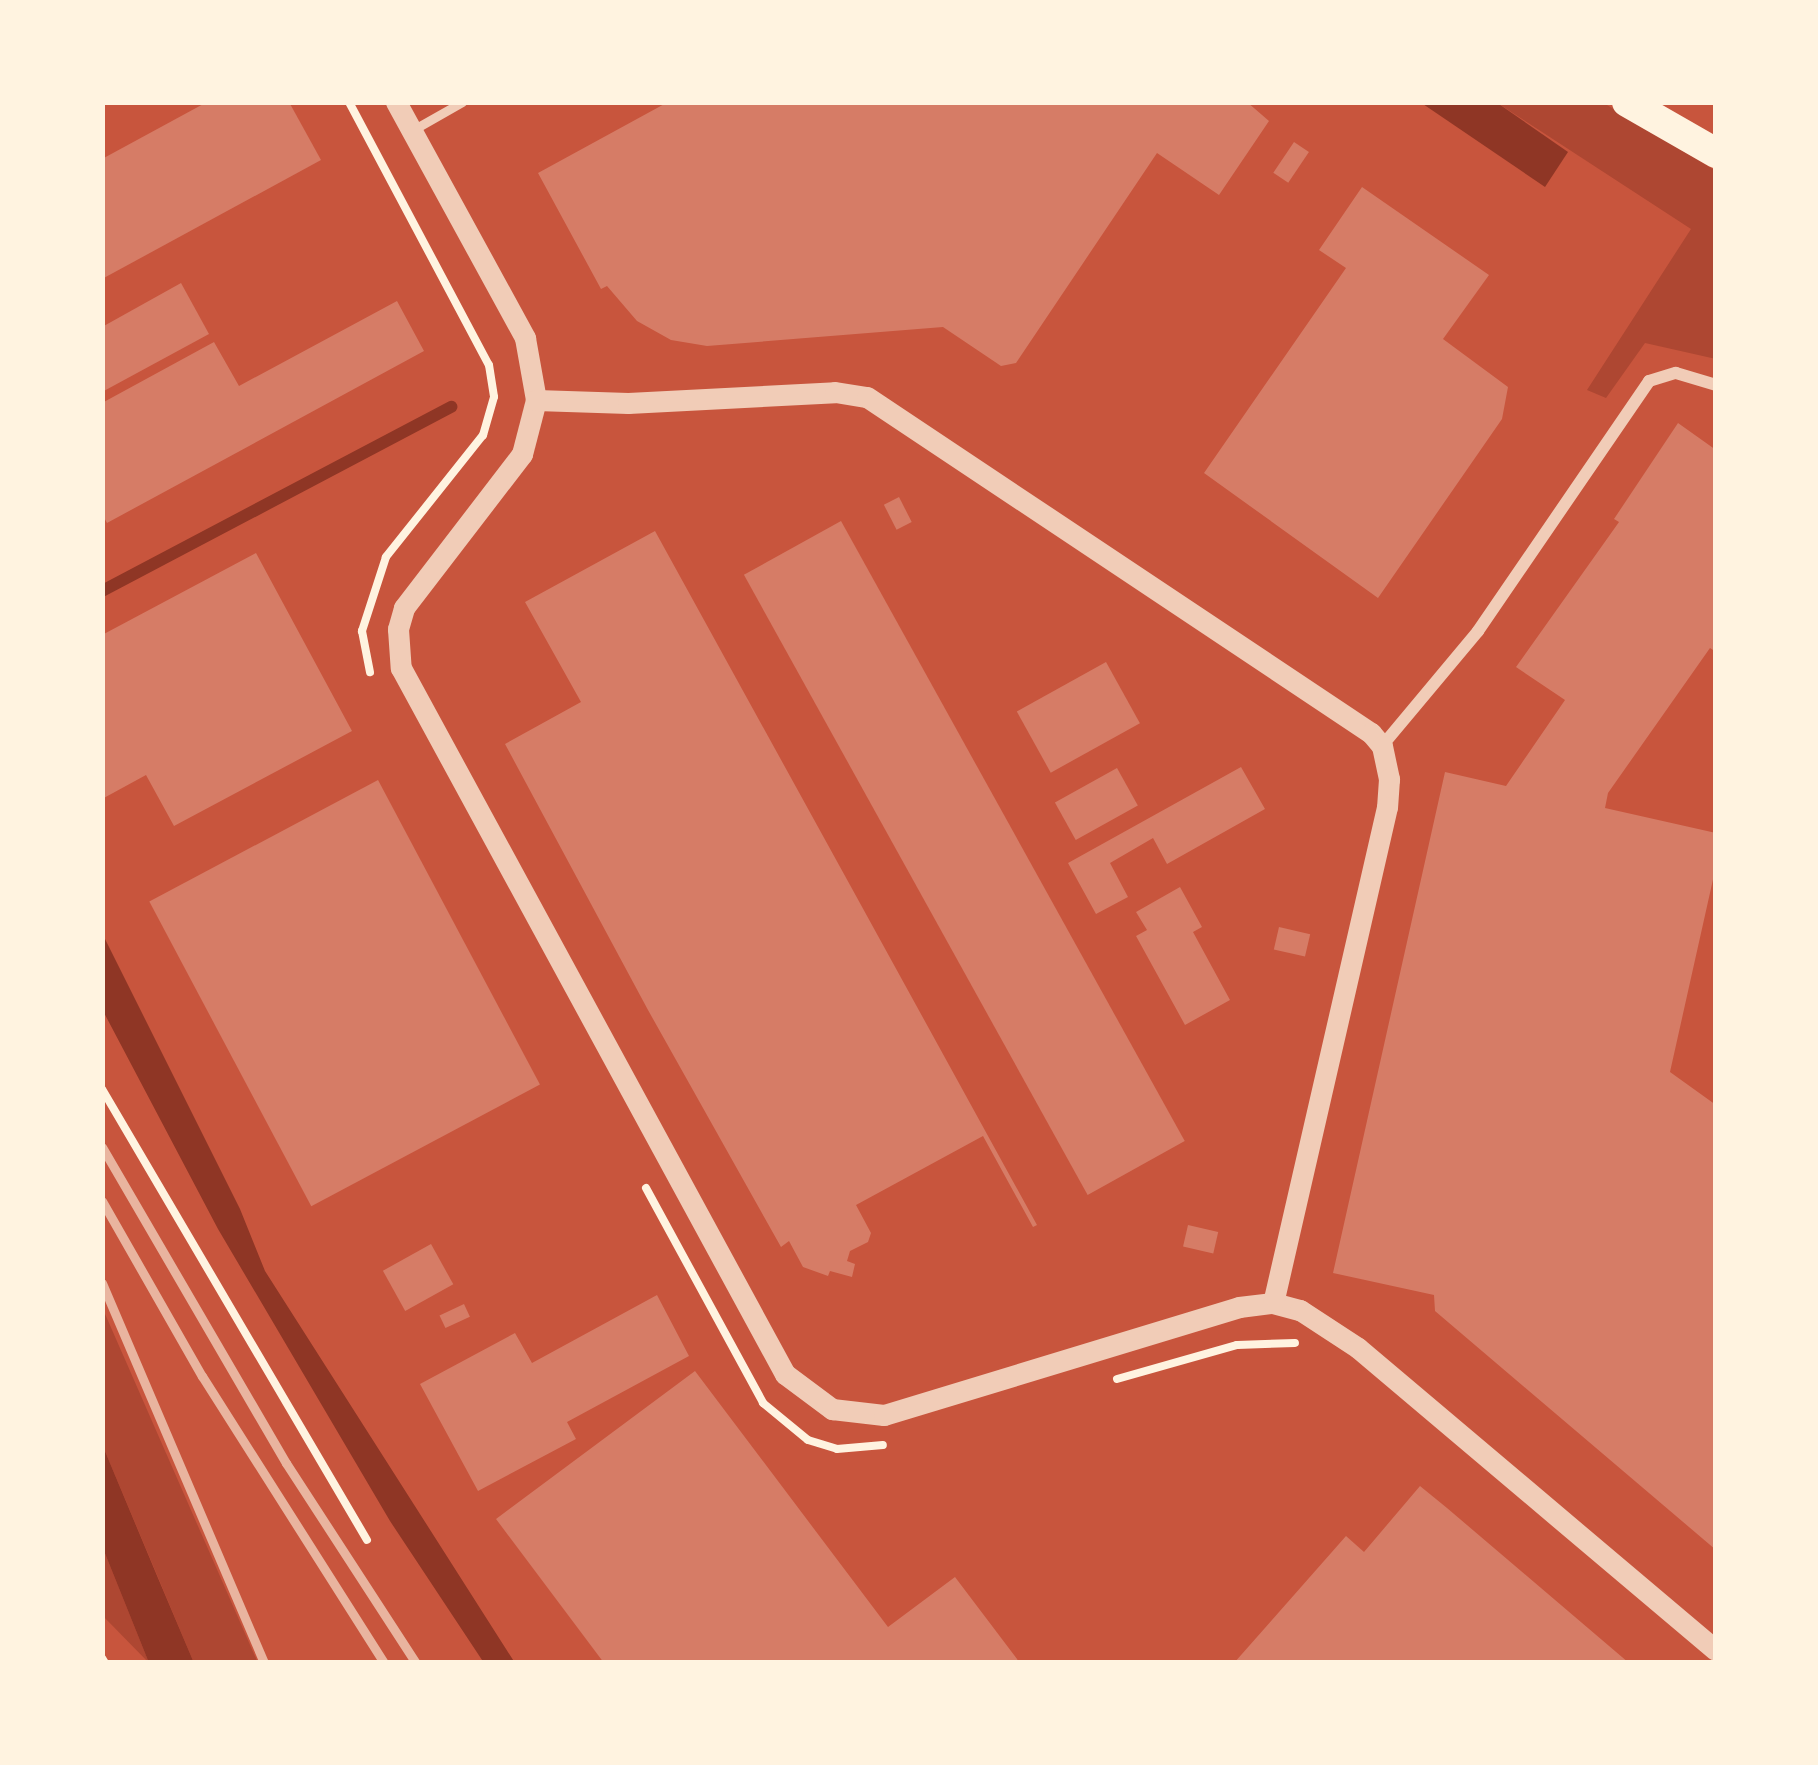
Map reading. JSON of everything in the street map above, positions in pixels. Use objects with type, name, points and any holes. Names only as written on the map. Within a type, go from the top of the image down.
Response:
[{"type":"main road","points":[[1627,102],[1716,153]]},
{"type":"street","points":[[396,102],[525,338],[536,400],[522,454],[404,608],[398,629],[401,668],[785,1374],[832,1409],[884,1415],[1239,1307],[1273,1303],[1324,1322],[1716,1650]]},
{"type":"street","points":[[1382,746],[1478,631],[1649,381],[1676,373],[1716,385]]},
{"type":"street","points":[[536,400],[628,404],[835,392],[867,397],[1359,722],[1382,746],[1389,779],[1387,807],[1273,1303]]},
{"type":"lane","points":[[411,131],[461,102]]},
{"type":"path","points":[[349,102],[489,365],[494,397],[483,435],[386,557],[369,595],[362,631],[372,681]]},
{"type":"path","points":[[102,1089],[368,1540]]},
{"type":"path","points":[[640,1176],[763,1403],[808,1441],[837,1449],[890,1443]]},
{"type":"path","points":[[1105,1382],[1264,1341]]},
{"type":"shaded area","points":[[1420,102],[1496,102],[1568,152],[1545,187]]},
{"type":"shaded area","points":[[1496,102],[1602,102],[1716,171],[1716,359],[1645,343],[1606,398],[1587,390],[1691,229]]},
{"type":"shaded area","points":[[102,933],[240,1209],[265,1271],[515,1663],[484,1663],[390,1521],[218,1229],[102,1009]]},
{"type":"shaded area","points":[[102,1307],[258,1663],[194,1663],[102,1444]]},
{"type":"shaded area","points":[[102,1444],[194,1663],[149,1663],[102,1546]]},
{"type":"shaded area","points":[[102,1546],[149,1663],[102,1615]]},
{"type":"building","points":[[207,102],[289,102],[321,160],[102,279],[102,159]]},
{"type":"building","points":[[668,102],[1247,102],[1269,121],[1219,195],[1157,153],[1016,363],[1001,366],[943,327],[707,346],[671,340],[637,321],[607,286],[601,289],[538,173]]},
{"type":"building","points":[[1294,142],[1309,152],[1288,183],[1273,173]]},
{"type":"building","points":[[1362,187],[1489,275],[1443,339],[1508,387],[1502,419],[1378,598],[1204,473],[1346,268],[1319,250]]},
{"type":"building","points":[[181,283],[209,334],[102,392],[102,327]]},
{"type":"building","points":[[397,301],[424,351],[107,523],[102,514],[102,403],[214,342],[239,386]]},
{"type":"building","points":[[1678,423],[1716,450],[1716,652],[1710,648],[1608,793],[1605,808],[1716,833],[1716,866],[1670,1072],[1716,1105],[1716,1550],[1435,1311],[1434,1295],[1333,1273],[1445,772],[1506,786],[1565,700],[1516,667],[1619,522],[1614,519]]},
{"type":"building","points":[[899,497],[912,522],[897,530],[884,505]]},
{"type":"building","points":[[841,521],[1185,1141],[1088,1195],[744,575]]},
{"type":"building","points":[[655,531],[1037,1225],[1033,1227],[983,1136],[856,1205],[871,1233],[868,1242],[850,1251],[847,1261],[855,1264],[852,1277],[830,1271],[828,1276],[803,1267],[789,1241],[781,1247],[648,1010],[505,744],[581,702],[525,602]]},
{"type":"building","points":[[256,553],[352,731],[174,826],[146,775],[102,799],[102,635]]},
{"type":"building","points":[[1106,662],[1140,723],[1051,773],[1017,711]]},
{"type":"building","points":[[1241,767],[1265,809],[1167,864],[1153,838],[1110,863],[1128,897],[1096,914],[1068,863]]},
{"type":"building","points":[[1117,768],[1138,806],[1076,840],[1055,802]]},
{"type":"building","points":[[378,780],[540,1085],[311,1206],[149,902]]},
{"type":"building","points":[[1180,887],[1202,927],[1193,932],[1230,1000],[1185,1025],[1136,936],[1147,930],[1136,912]]},
{"type":"building","points":[[1279,927],[1310,934],[1305,957],[1274,949]]},
{"type":"building","points":[[1188,1225],[1218,1232],[1213,1253],[1183,1246]]},
{"type":"building","points":[[431,1244],[453,1284],[405,1311],[383,1271]]},
{"type":"building","points":[[657,1295],[689,1356],[567,1422],[576,1439],[478,1491],[420,1384],[515,1333],[532,1363]]},
{"type":"building","points":[[464,1304],[470,1317],[445,1328],[440,1315]]},
{"type":"building","points":[[695,1371],[888,1627],[955,1577],[1020,1663],[604,1663],[496,1519]]},
{"type":"building","points":[[1420,1486],[1629,1663],[1234,1663],[1346,1536],[1364,1552]]},
{"type":"waterway","points":[[102,591],[451,407]]},
{"type":"railway","points":[[102,1147],[286,1463],[416,1663]]},
{"type":"railway","points":[[102,1201],[202,1376],[384,1663]]},
{"type":"railway","points":[[102,1283],[264,1663]]}]
